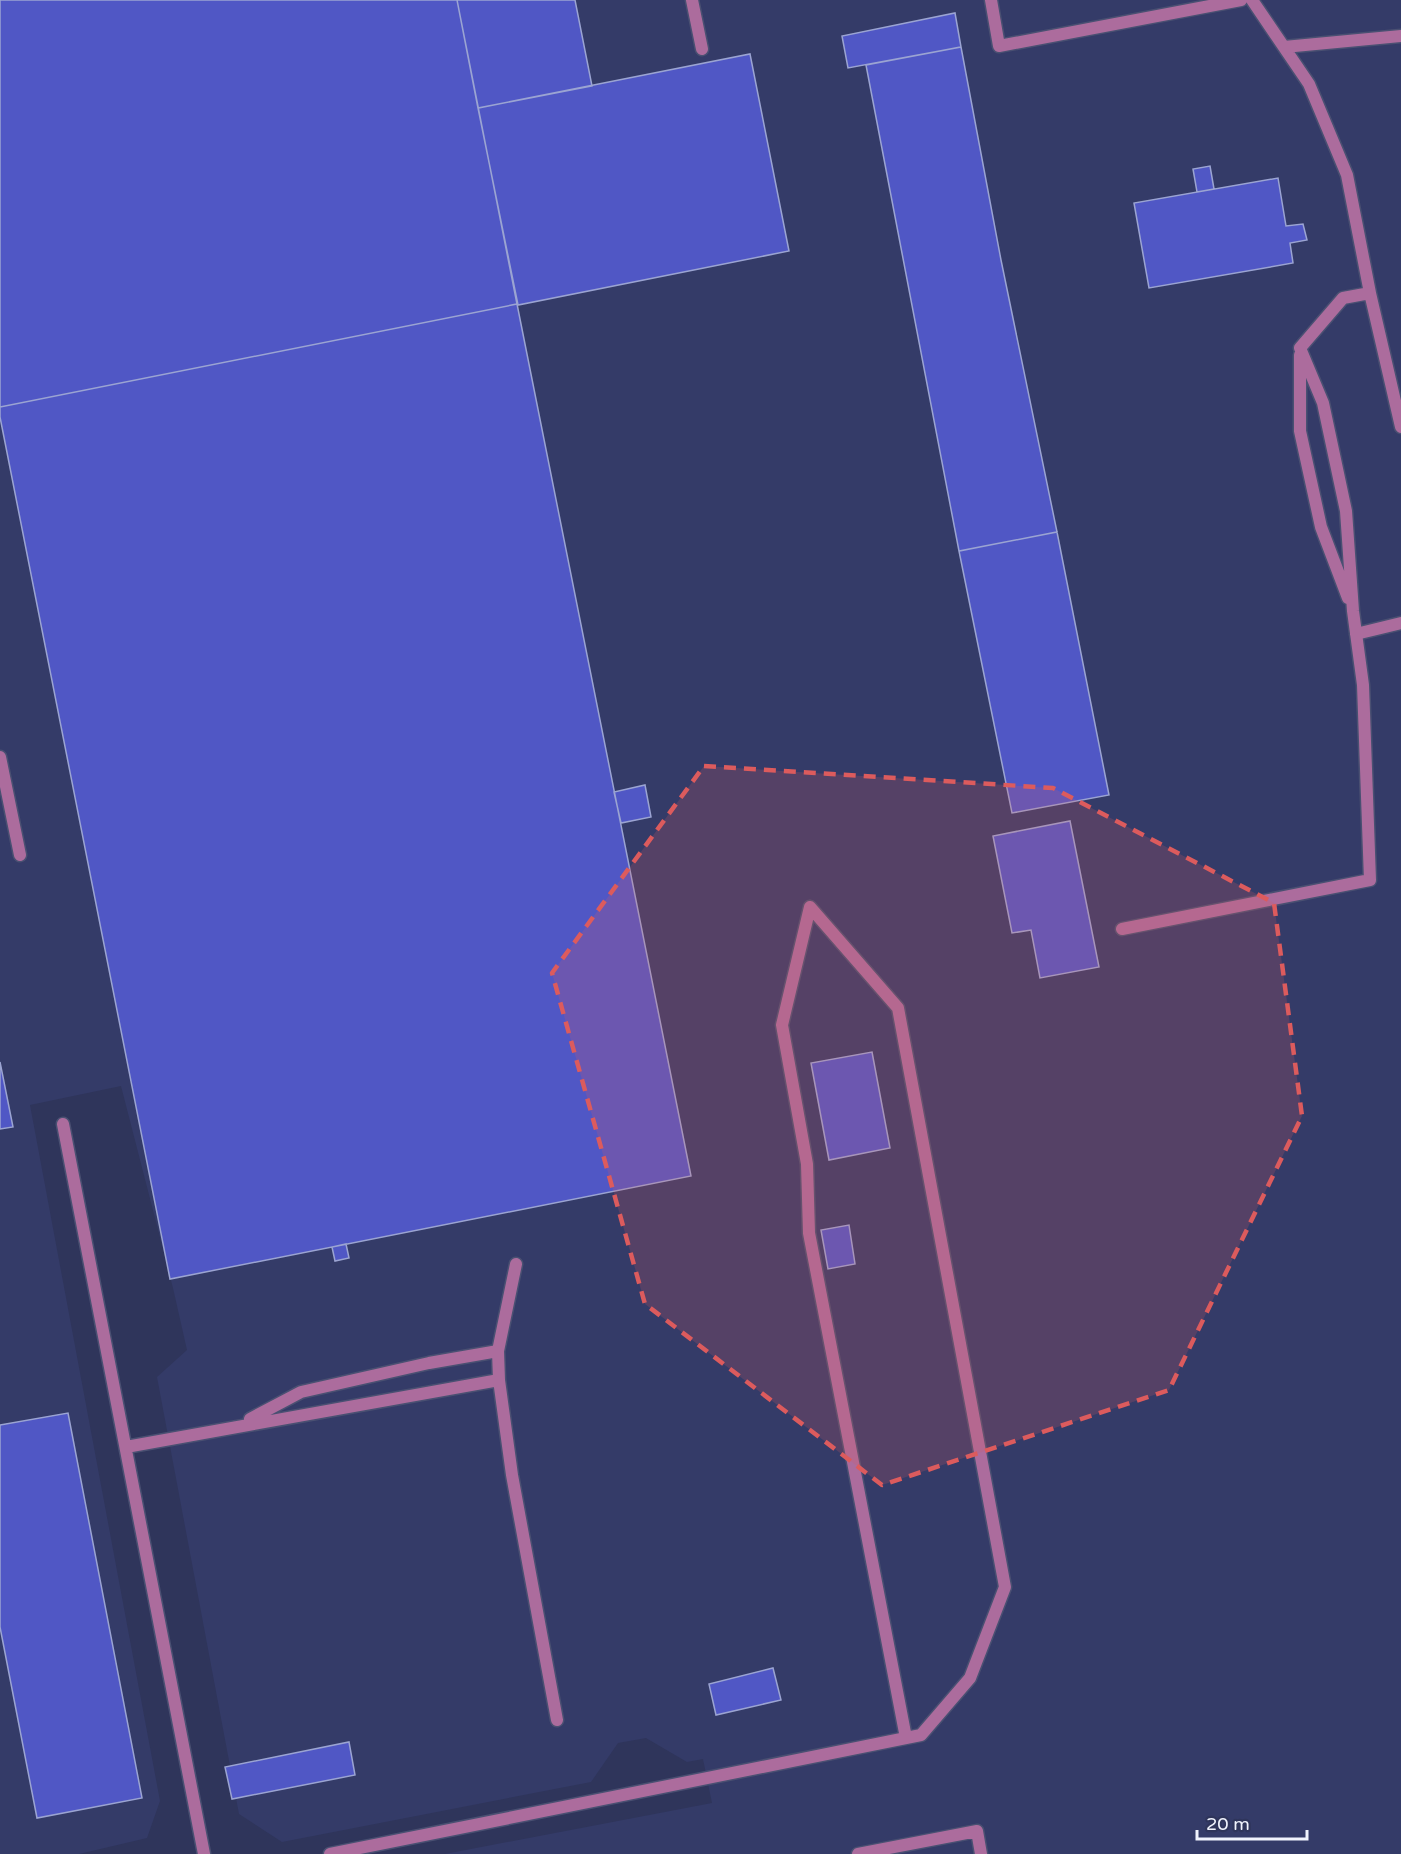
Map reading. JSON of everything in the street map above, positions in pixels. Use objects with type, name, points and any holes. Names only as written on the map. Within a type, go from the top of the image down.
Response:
[{"type":"lane","points":[[693,0],[702,49]]},
{"type":"lane","points":[[991,0],[999,46],[1241,0]]},
{"type":"lane","points":[[1252,0],[1309,84],[1347,175],[1370,293],[1401,427]]},
{"type":"lane","points":[[1284,47],[1401,36]]},
{"type":"lane","points":[[1353,611],[1321,527],[1300,431],[1300,348],[1343,298],[1370,293]]},
{"type":"lane","points":[[1122,929],[1370,880],[1363,685],[1353,611],[1346,511],[1323,403],[1300,348]]},
{"type":"lane","points":[[1356,634],[1401,623]]},
{"type":"lane","points":[[0,757],[20,855]]},
{"type":"lane","points":[[330,1854],[921,1735],[970,1678],[1005,1587],[898,1008],[810,907],[782,1025],[807,1164],[809,1233],[906,1738]]},
{"type":"lane","points":[[63,1124],[204,1854]]},
{"type":"lane","points":[[516,1264],[498,1351],[500,1380],[512,1475],[556,1720]]},
{"type":"lane","points":[[239,1425],[301,1392],[429,1363],[498,1351]]},
{"type":"lane","points":[[126,1446],[500,1380]]},
{"type":"lane","points":[[858,1854],[977,1831],[981,1854]]},
{"type":"highlighted area","points":[[704,766],[1053,788],[1274,903],[1302,1116],[1169,1390],[882,1485],[645,1304],[552,973]]},
{"type":"shaded area","points":[[0,0],[1401,0],[1401,1854],[445,1854],[712,1803],[703,1759],[687,1762],[646,1738],[618,1743],[591,1782],[282,1842],[239,1814],[157,1377],[187,1350],[121,1086],[30,1105],[160,1801],[147,1838],[79,1854],[0,1854]]},
{"type":"building","points":[[0,0],[457,0],[517,304],[0,407]]},
{"type":"building","points":[[457,0],[575,0],[592,86],[478,108]]},
{"type":"building","points":[[955,13],[961,47],[848,68],[842,36]]},
{"type":"building","points":[[961,47],[1001,260],[1057,532],[959,551],[866,65]]},
{"type":"building","points":[[750,54],[789,251],[518,305],[478,108]]},
{"type":"building","points":[[1210,166],[1214,189],[1197,192],[1193,169]]},
{"type":"building","points":[[1278,178],[1286,226],[1303,224],[1307,240],[1290,243],[1293,263],[1149,288],[1134,203]]},
{"type":"building","points":[[517,304],[691,1176],[170,1279],[0,417],[0,407]]},
{"type":"building","points":[[1057,532],[1109,795],[1012,813],[959,551]]},
{"type":"building","points":[[645,785],[651,817],[621,823],[614,792]]},
{"type":"building","points":[[1070,821],[1099,967],[1040,978],[1031,930],[1012,933],[993,836]]},
{"type":"building","points":[[872,1052],[890,1148],[829,1160],[811,1063]]},
{"type":"building","points":[[0,1062],[13,1127],[0,1129]]},
{"type":"building","points":[[849,1225],[855,1264],[828,1269],[821,1230]]},
{"type":"building","points":[[346,1244],[349,1258],[335,1261],[332,1247]]},
{"type":"building","points":[[68,1413],[142,1798],[37,1818],[0,1627],[0,1425]]},
{"type":"building","points":[[773,1668],[781,1700],[716,1715],[709,1684]]},
{"type":"building","points":[[349,1742],[355,1775],[232,1799],[225,1767]]}]
